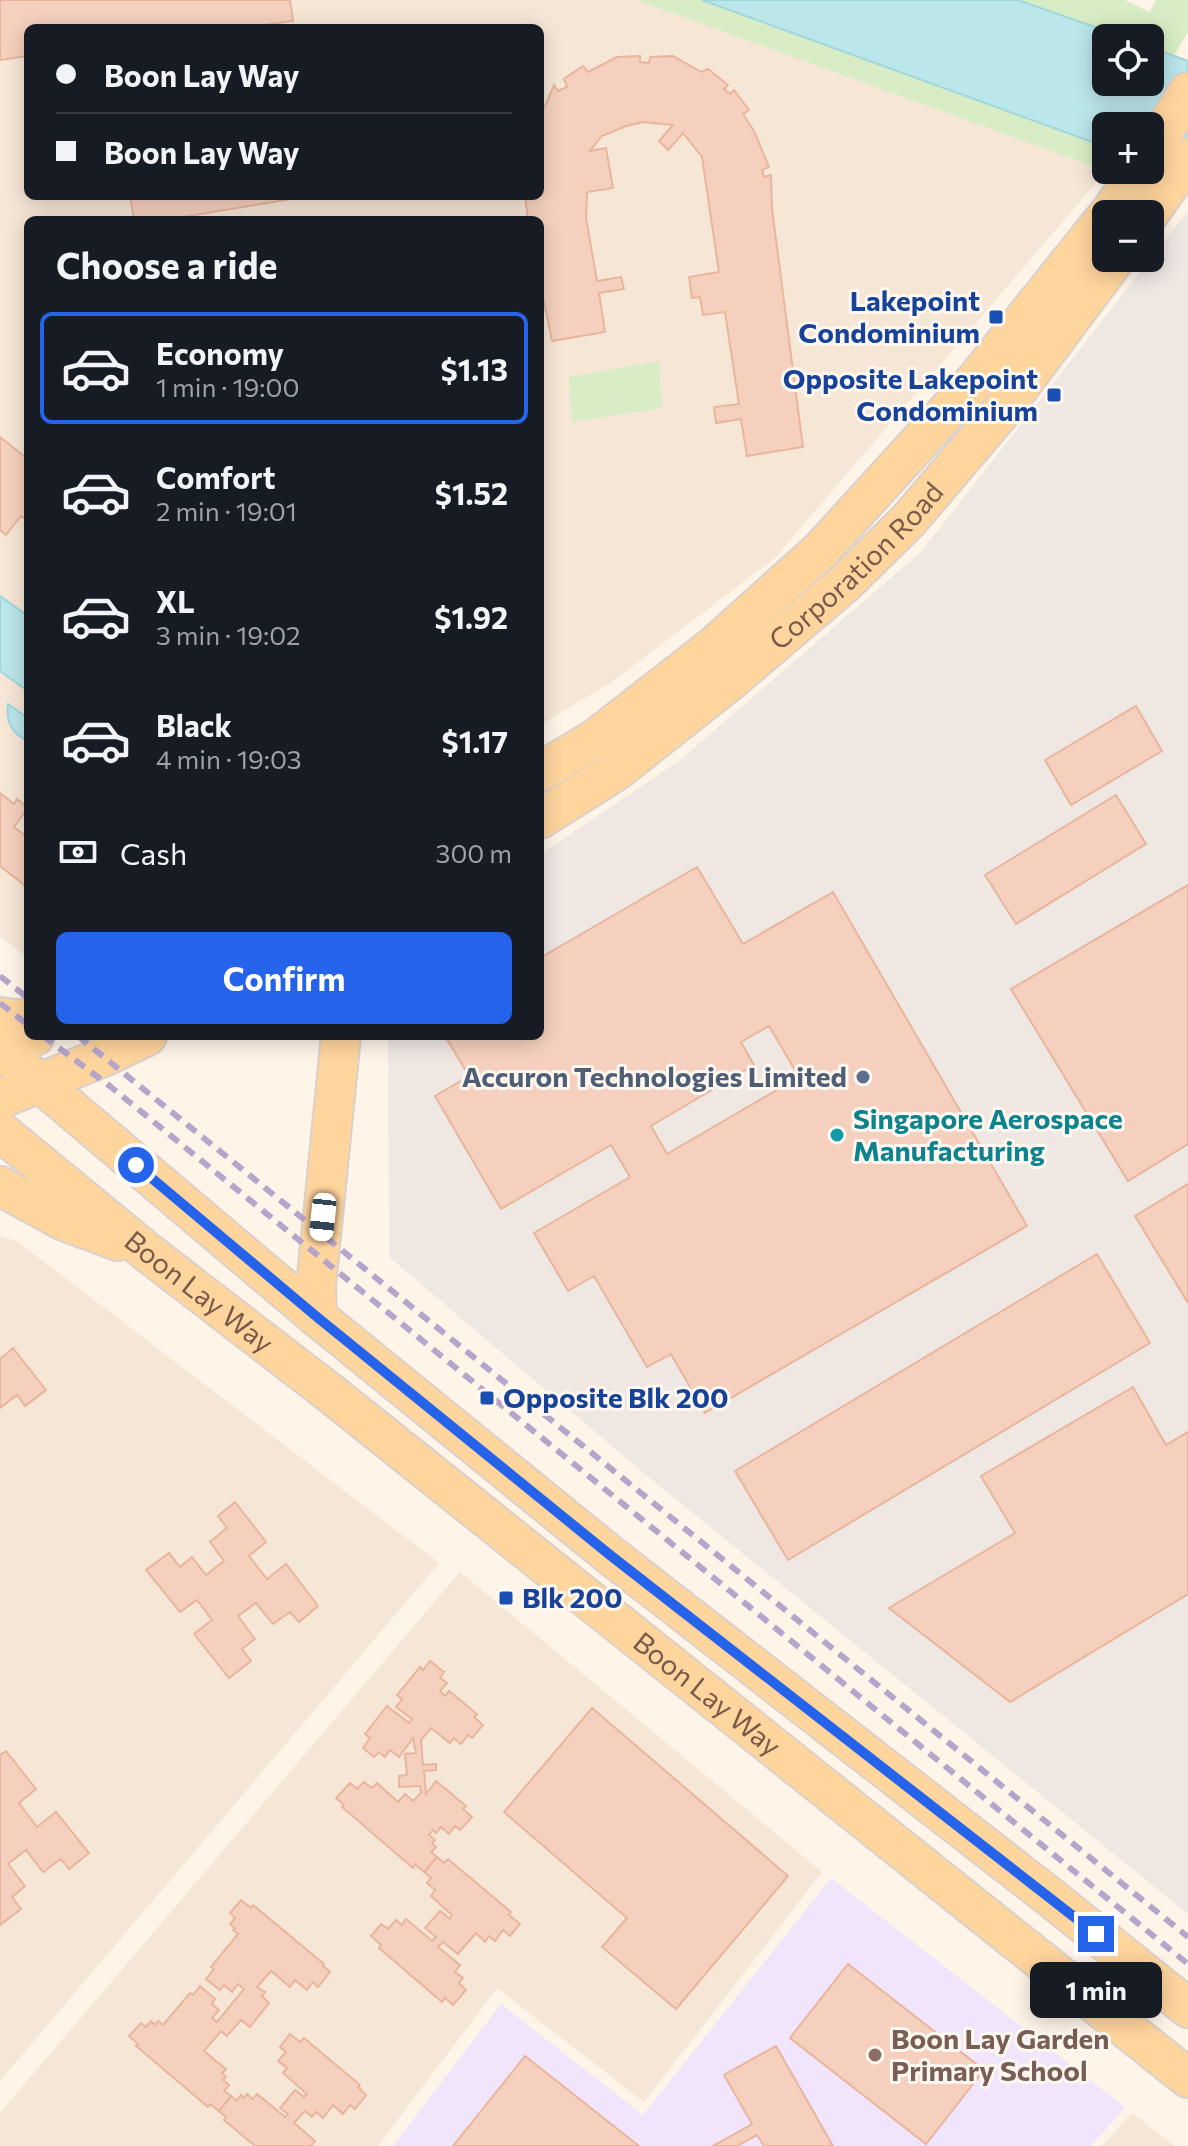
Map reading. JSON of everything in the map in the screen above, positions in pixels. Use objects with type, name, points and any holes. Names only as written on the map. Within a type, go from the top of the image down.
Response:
[{"type":"main road","name":"Corporation Road","points":[[1164,145],[1188,92]]},
{"type":"main road","name":"Corporation Road","points":[[1164,172],[1188,158]]},
{"type":"main road","name":"Corporation Road","points":[[1126,200],[1144,184]]},
{"type":"main road","name":"Corporation Road","points":[[544,770],[595,739],[713,647],[820,551],[974,382],[1092,235]]},
{"type":"main road","name":"Corporation Road","points":[[544,816],[625,763],[731,680],[845,583],[908,521],[990,424],[1105,272]]},
{"type":"main road","points":[[7,1041],[12,1019],[24,1019]]},
{"type":"main road","points":[[0,1099],[139,1040]]},
{"type":"main road","points":[[317,1317],[316,1286],[341,1040]]},
{"type":"main road","name":"Boon Lay Way","points":[[7,1041],[40,1084],[317,1317],[610,1555],[1188,2008]]},
{"type":"main road","name":"Boon Lay Way","points":[[0,1131],[147,1252],[387,1439],[1188,2078]]},
{"type":"main road","points":[[0,1186],[64,1221],[147,1252]]},
{"type":"shaded area","points":[[0,0],[636,0],[1092,166],[1092,184],[1095,184],[774,559],[610,683],[544,723],[544,216],[24,216],[24,955],[0,936]]},
{"type":"shaded area","points":[[1188,211],[1188,1914],[646,1475],[389,1257],[388,1040],[544,1040],[544,851],[679,761],[921,552],[1140,272],[1164,272],[1164,242]]},
{"type":"shaded area","points":[[0,1236],[18,1242],[439,1563],[0,2081]]},
{"type":"shaded area","points":[[460,1572],[822,1872],[644,2102],[497,1988],[378,2146],[0,2146],[0,2113]]},
{"type":"shaded area","name":"Boon Lay Garden Primary School","points":[[831,1878],[1125,2107],[1091,2146],[393,2146],[501,2004],[643,2115]]},
{"type":"shaded area","points":[[1132,2113],[1175,2146],[1102,2146]]},
{"type":"green space","points":[[636,0],[702,0],[1092,142],[1092,166]]},
{"type":"green space","points":[[1018,0],[1125,0],[1150,12],[1156,0],[1188,0],[1188,32],[1174,55],[1164,52],[1164,24],[1092,26]]},
{"type":"green space","points":[[659,361],[662,408],[572,422],[569,377]]},
{"type":"water","points":[[702,0],[1018,0],[1092,26],[1092,96],[1164,96],[1164,52],[1188,61],[1188,176],[1164,144],[1164,112],[1092,112],[1092,142]]},
{"type":"water","points":[[0,596],[24,613],[24,688],[0,671]]},
{"type":"water","points":[[8,704],[24,715],[24,738],[11,726]]},
{"type":"building","points":[[0,0],[290,0],[293,21],[271,24],[24,24],[24,57],[0,60]]},
{"type":"building","points":[[640,56],[640,62],[649,63],[650,57],[673,56],[701,72],[708,69],[728,85],[724,89],[730,94],[734,90],[749,110],[743,114],[769,167],[762,170],[764,177],[771,175],[772,209],[803,447],[747,456],[741,419],[716,423],[714,407],[739,404],[725,312],[703,315],[700,297],[692,298],[689,277],[719,272],[702,157],[683,133],[668,150],[659,141],[673,125],[644,122],[626,126],[602,136],[590,151],[606,148],[613,188],[587,192],[586,218],[597,281],[621,277],[624,289],[599,293],[605,332],[552,341],[544,302],[544,216],[528,216],[526,200],[544,200],[544,109],[554,85],[558,91],[567,87],[564,79],[583,66],[588,72],[617,57]]},
{"type":"building","points":[[131,200],[285,200],[189,216],[133,216]]},
{"type":"building","points":[[0,437],[24,456],[24,518],[21,516],[6,535],[0,530]]},
{"type":"building","points":[[1136,706],[1162,751],[1071,805],[1045,760]]},
{"type":"building","points":[[0,793],[14,804],[17,799],[24,805],[24,813],[14,827],[24,835],[24,885],[0,866]]},
{"type":"building","points":[[1116,795],[1146,844],[1016,924],[985,875]]},
{"type":"building","name":"Singapore Aerospace Manufacturing","points":[[697,867],[743,944],[833,892],[1027,1226],[705,1413],[671,1354],[647,1367],[594,1276],[568,1291],[534,1233],[630,1177],[611,1145],[501,1209],[435,1096],[469,1076],[447,1040],[544,1040],[544,956]],"holes":[[[769,1026],[799,1077],[667,1154],[651,1126],[754,1065],[741,1042]]]},
{"type":"building","points":[[1188,885],[1188,1144],[1128,1181],[1011,989]]},
{"type":"building","points":[[1188,1184],[1188,1303],[1135,1216]]},
{"type":"building","points":[[1097,1254],[1150,1343],[788,1560],[735,1471]]},
{"type":"building","points":[[13,1348],[46,1390],[25,1406],[17,1395],[0,1408],[0,1359]]},
{"type":"building","points":[[1133,1387],[1166,1445],[1188,1432],[1188,1594],[1010,1702],[889,1608],[1015,1533],[981,1476]]},
{"type":"building","points":[[235,1502],[266,1542],[249,1556],[267,1579],[286,1564],[318,1606],[299,1622],[290,1612],[273,1624],[256,1603],[238,1616],[255,1639],[242,1649],[251,1661],[229,1678],[194,1634],[212,1620],[197,1600],[180,1612],[146,1570],[169,1553],[180,1567],[192,1557],[206,1575],[224,1561],[210,1542],[227,1528],[218,1516]]},
{"type":"building","points":[[430,1661],[444,1672],[440,1678],[447,1683],[440,1691],[445,1696],[449,1691],[477,1714],[474,1717],[483,1725],[472,1738],[468,1735],[461,1744],[454,1738],[450,1743],[431,1728],[421,1740],[423,1765],[436,1764],[436,1770],[424,1771],[426,1794],[436,1781],[466,1806],[463,1809],[472,1817],[460,1830],[455,1826],[449,1834],[441,1827],[436,1833],[433,1830],[429,1835],[435,1840],[432,1843],[436,1847],[431,1852],[437,1857],[424,1872],[415,1864],[413,1868],[342,1807],[344,1805],[336,1798],[350,1783],[357,1789],[364,1782],[372,1788],[377,1783],[398,1802],[405,1794],[413,1801],[421,1793],[420,1786],[399,1787],[399,1776],[407,1775],[405,1754],[416,1753],[413,1738],[399,1757],[390,1750],[385,1757],[379,1752],[374,1757],[363,1748],[370,1738],[365,1734],[387,1706],[409,1723],[412,1719],[396,1707],[402,1699],[397,1695],[420,1667],[423,1670]]},
{"type":"building","points":[[592,1708],[788,1876],[676,2009],[602,1947],[627,1918],[504,1812]]},
{"type":"building","points":[[6,1751],[36,1789],[19,1803],[37,1827],[56,1812],[89,1853],[69,1869],[61,1859],[43,1872],[26,1850],[8,1864],[25,1886],[12,1897],[21,1909],[0,1925],[0,1755]]},
{"type":"building","points":[[437,1857],[444,1863],[448,1859],[511,1912],[509,1915],[520,1924],[510,1936],[503,1930],[495,1941],[489,1936],[485,1942],[476,1933],[458,1954],[443,1942],[438,1947],[460,1965],[455,1972],[463,1978],[459,1983],[466,1990],[453,2005],[445,1998],[442,2002],[379,1948],[381,1945],[371,1936],[381,1924],[388,1929],[396,1920],[402,1925],[406,1919],[432,1941],[436,1937],[425,1928],[440,1911],[450,1919],[452,1915],[431,1896],[435,1890],[427,1883],[431,1878],[424,1872]]},
{"type":"building","points":[[241,1900],[251,1908],[253,1905],[330,1972],[318,1987],[313,1982],[307,1990],[295,1980],[290,1987],[271,1971],[257,1987],[265,1992],[262,1996],[269,2003],[250,2027],[241,2020],[227,2036],[221,2031],[204,2051],[226,2069],[222,2073],[226,2077],[223,2080],[229,2085],[224,2091],[231,2096],[219,2111],[210,2104],[208,2107],[136,2046],[138,2044],[129,2036],[141,2023],[146,2027],[151,2021],[155,2025],[158,2021],[163,2025],[190,1993],[193,1995],[200,1986],[215,1999],[212,2004],[219,2010],[212,2018],[217,2022],[244,1989],[238,1984],[232,1992],[224,1985],[220,1990],[206,1979],[214,1969],[211,1967],[238,1934],[230,1924],[235,1918],[230,1913]]},
{"type":"building","points":[[848,1964],[984,2070],[926,2144],[790,2038]]},
{"type":"building","points":[[290,2034],[300,2042],[304,2038],[360,2085],[358,2087],[366,2095],[355,2109],[350,2105],[343,2114],[333,2105],[323,2118],[316,2112],[312,2117],[305,2111],[294,2123],[315,2141],[311,2146],[255,2146],[224,2120],[226,2117],[219,2111],[231,2096],[236,2101],[241,2095],[244,2098],[247,2094],[253,2099],[257,2094],[285,2117],[288,2114],[280,2108],[295,2090],[304,2097],[307,2094],[283,2073],[287,2068],[278,2061],[286,2052],[280,2047]]},
{"type":"building","points":[[776,2046],[833,2146],[764,2146],[757,2135],[737,2146],[713,2146],[752,2124],[724,2075]]},
{"type":"building","points":[[525,2056],[639,2146],[453,2146]]},
{"type":"railway","points":[[0,976],[24,995]]},
{"type":"railway","points":[[0,1003],[24,1022]]},
{"type":"railway","points":[[48,1040],[111,1087],[1188,1964]]},
{"type":"railway","points":[[83,1040],[1188,1937]]},
{"type":"place","name":"Lakepoint Condominium","points":[[996,317]]},
{"type":"place","name":"Opposite Lakepoint Condominium","points":[[1054,395]]},
{"type":"place","name":"Accuron Technologies Limited","points":[[863,1077]]},
{"type":"place","name":"Singapore Aerospace Manufacturing","points":[[837,1135]]},
{"type":"place","name":"Opposite Blk 200","points":[[487,1398]]},
{"type":"place","name":"Blk 200","points":[[506,1598]]},
{"type":"place","name":"Boon Lay Garden Primary School","points":[[875,2055]]},
{"type":"route","points":[[136,1165],[610,1555],[1096,1934]]}]
